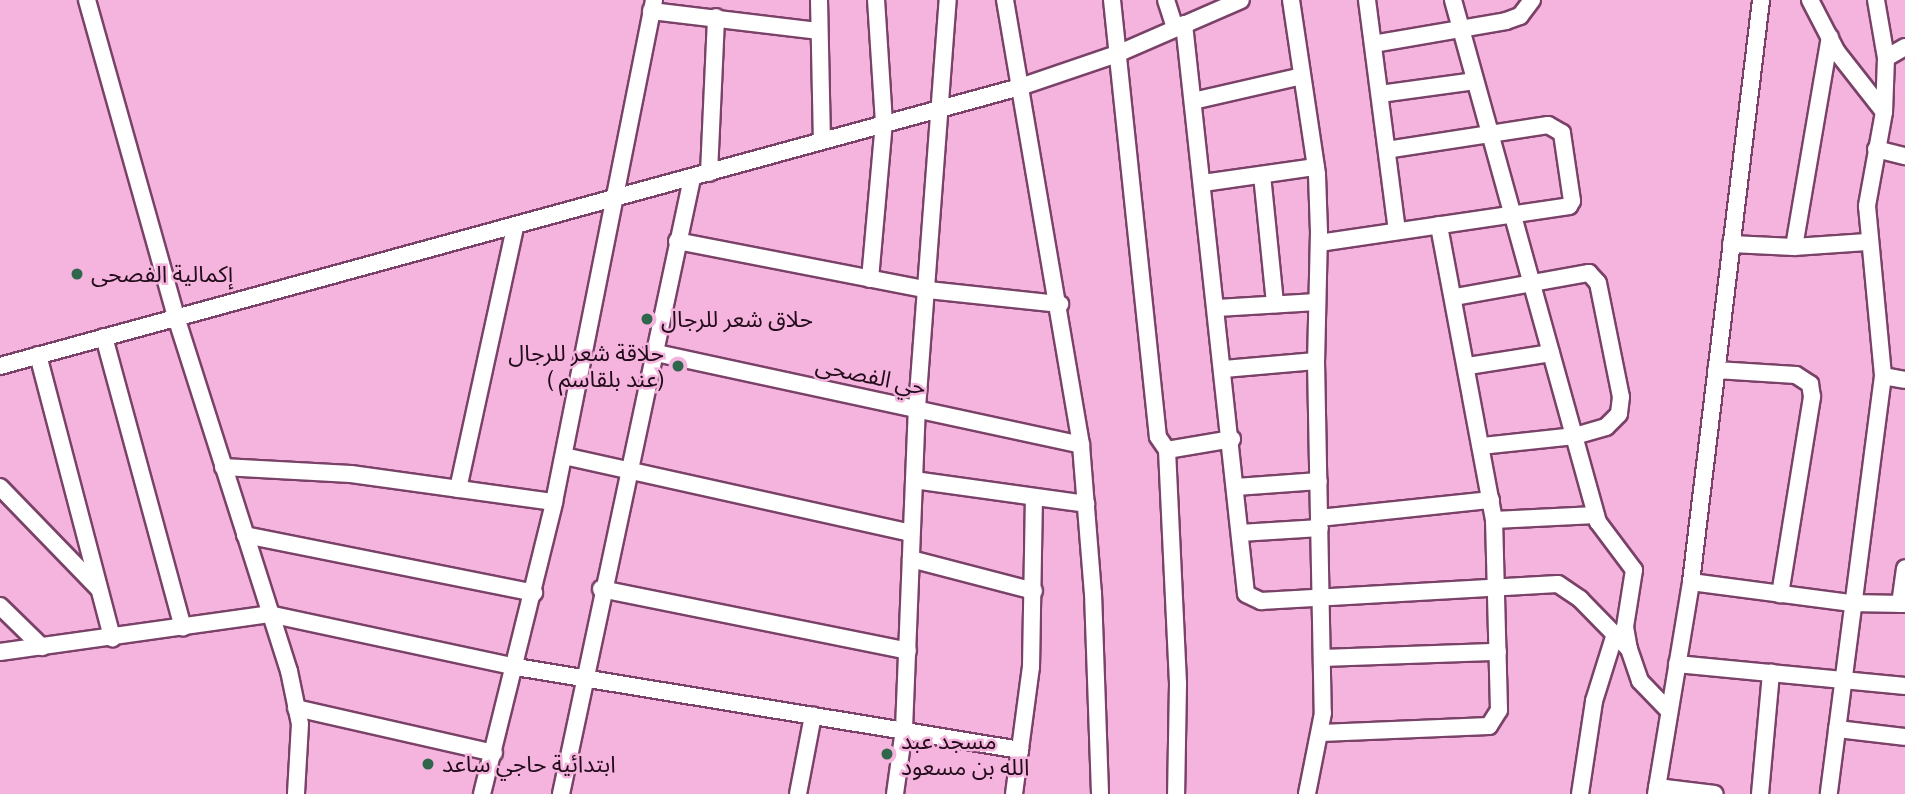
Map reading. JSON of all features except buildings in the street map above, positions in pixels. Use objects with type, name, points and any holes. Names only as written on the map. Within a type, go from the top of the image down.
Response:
[{"type":"street","points":[[87,0],[176,317],[296,708],[301,760],[296,794]]},
{"type":"street","points":[[819,0],[822,141]]},
{"type":"street","points":[[870,279],[884,123],[876,0]]},
{"type":"street","points":[[895,794],[904,729],[917,408],[948,0]]},
{"type":"street","points":[[1005,0],[1060,304],[1081,445],[1100,794]]},
{"type":"street","points":[[1112,0],[1158,437],[1167,450],[1178,684],[1175,794]]},
{"type":"street","points":[[1166,0],[1179,25],[1193,100],[1232,439],[1243,587],[1251,599],[1558,584],[1580,599],[1629,649]]},
{"type":"street","points":[[0,366],[1020,87],[1118,54],[1241,0]]},
{"type":"street","points":[[1291,0],[1316,167],[1319,243],[1316,361],[1323,658],[1321,733],[1307,794]]},
{"type":"street","points":[[1367,0],[1397,231]]},
{"type":"street","points":[[1453,0],[1596,515],[1634,570],[1625,627],[1629,649],[1640,681],[1668,710]]},
{"type":"street","points":[[1373,44],[1520,16],[1532,0]]},
{"type":"street","points":[[1715,794],[1656,790],[1691,582],[1761,0]]},
{"type":"street","points":[[1810,0],[1830,37],[1884,112]]},
{"type":"street","points":[[1829,794],[1850,603],[1883,376],[1867,242],[1867,206],[1884,112],[1886,58],[1876,0]]},
{"type":"street","points":[[482,794],[534,593],[564,456],[652,6],[818,31]]},
{"type":"street","points":[[709,173],[716,17]]},
{"type":"street","points":[[1794,247],[1830,37]]},
{"type":"street","points":[[1886,58],[1905,47]]},
{"type":"street","points":[[1193,100],[1302,76]]},
{"type":"street","points":[[1380,94],[1475,81]]},
{"type":"street","points":[[1319,243],[1569,206],[1572,201],[1562,133],[1548,125],[1387,150]]},
{"type":"street","points":[[1876,149],[1905,156]]},
{"type":"street","points":[[1203,183],[1316,167]]},
{"type":"street","points":[[1262,175],[1275,304]]},
{"type":"street","points":[[567,794],[561,794],[582,678],[692,178]]},
{"type":"street","points":[[1321,733],[1489,726],[1499,710],[1493,520],[1468,366],[1439,225]]},
{"type":"street","points":[[458,489],[515,227]]},
{"type":"street","points":[[677,241],[928,290],[1060,304]]},
{"type":"street","points":[[1731,244],[1794,247],[1867,242]]},
{"type":"street","points":[[1455,297],[1583,272],[1598,283],[1621,406],[1606,427],[1574,436],[1481,446]]},
{"type":"street","points":[[1217,308],[1317,302]]},
{"type":"street","points":[[104,337],[183,627]]},
{"type":"street","name":"حي الفصحى","points":[[652,352],[1081,445]]},
{"type":"street","points":[[1468,366],[1551,353]]},
{"type":"street","points":[[38,355],[112,638]]},
{"type":"street","points":[[1224,369],[1316,361]]},
{"type":"street","points":[[1716,370],[1796,375],[1810,384],[1812,397],[1780,594]]},
{"type":"street","points":[[1883,376],[1905,380]]},
{"type":"street","points":[[1167,450],[1232,439]]},
{"type":"street","points":[[564,456],[911,533]]},
{"type":"street","points":[[223,467],[288,467],[554,502]]},
{"type":"street","points":[[914,480],[1086,504]]},
{"type":"street","points":[[1236,487],[1319,481]]},
{"type":"street","points":[[0,487],[100,590]]},
{"type":"street","points":[[1014,794],[1031,667],[1034,497]]},
{"type":"street","points":[[1240,533],[1490,500]]},
{"type":"street","points":[[1493,520],[1596,515]]},
{"type":"street","points":[[245,536],[534,593]]},
{"type":"street","points":[[911,559],[1034,591]]},
{"type":"street","points":[[1691,582],[1850,603],[1902,604],[1905,568]]},
{"type":"street","points":[[601,589],[908,651]]},
{"type":"street","points":[[0,606],[42,647]]},
{"type":"street","points":[[0,652],[269,614],[516,667],[1020,750]]},
{"type":"street","points":[[1580,794],[1594,701],[1615,634]]},
{"type":"street","points":[[1323,658],[1498,652]]},
{"type":"street","points":[[1677,664],[1842,677],[1905,686]]},
{"type":"street","points":[[1760,794],[1771,672]]},
{"type":"street","points":[[296,708],[494,753]]},
{"type":"street","points":[[798,794],[813,715]]},
{"type":"street","points":[[1837,729],[1905,737]]},
{"type":"place","name":"إكمالية الفصحى","points":[[77,274]]},
{"type":"place","name":"حلاق شعر للرجال","points":[[647,319]]},
{"type":"place","name":"حلاقة شعر للرجال ( عند بلقاسم)","points":[[678,366]]},
{"type":"place","name":"مسجد عبد الله بن مسعود","points":[[887,754]]},
{"type":"place","name":"ابتدائية حاجي ساعد","points":[[428,764]]}]
